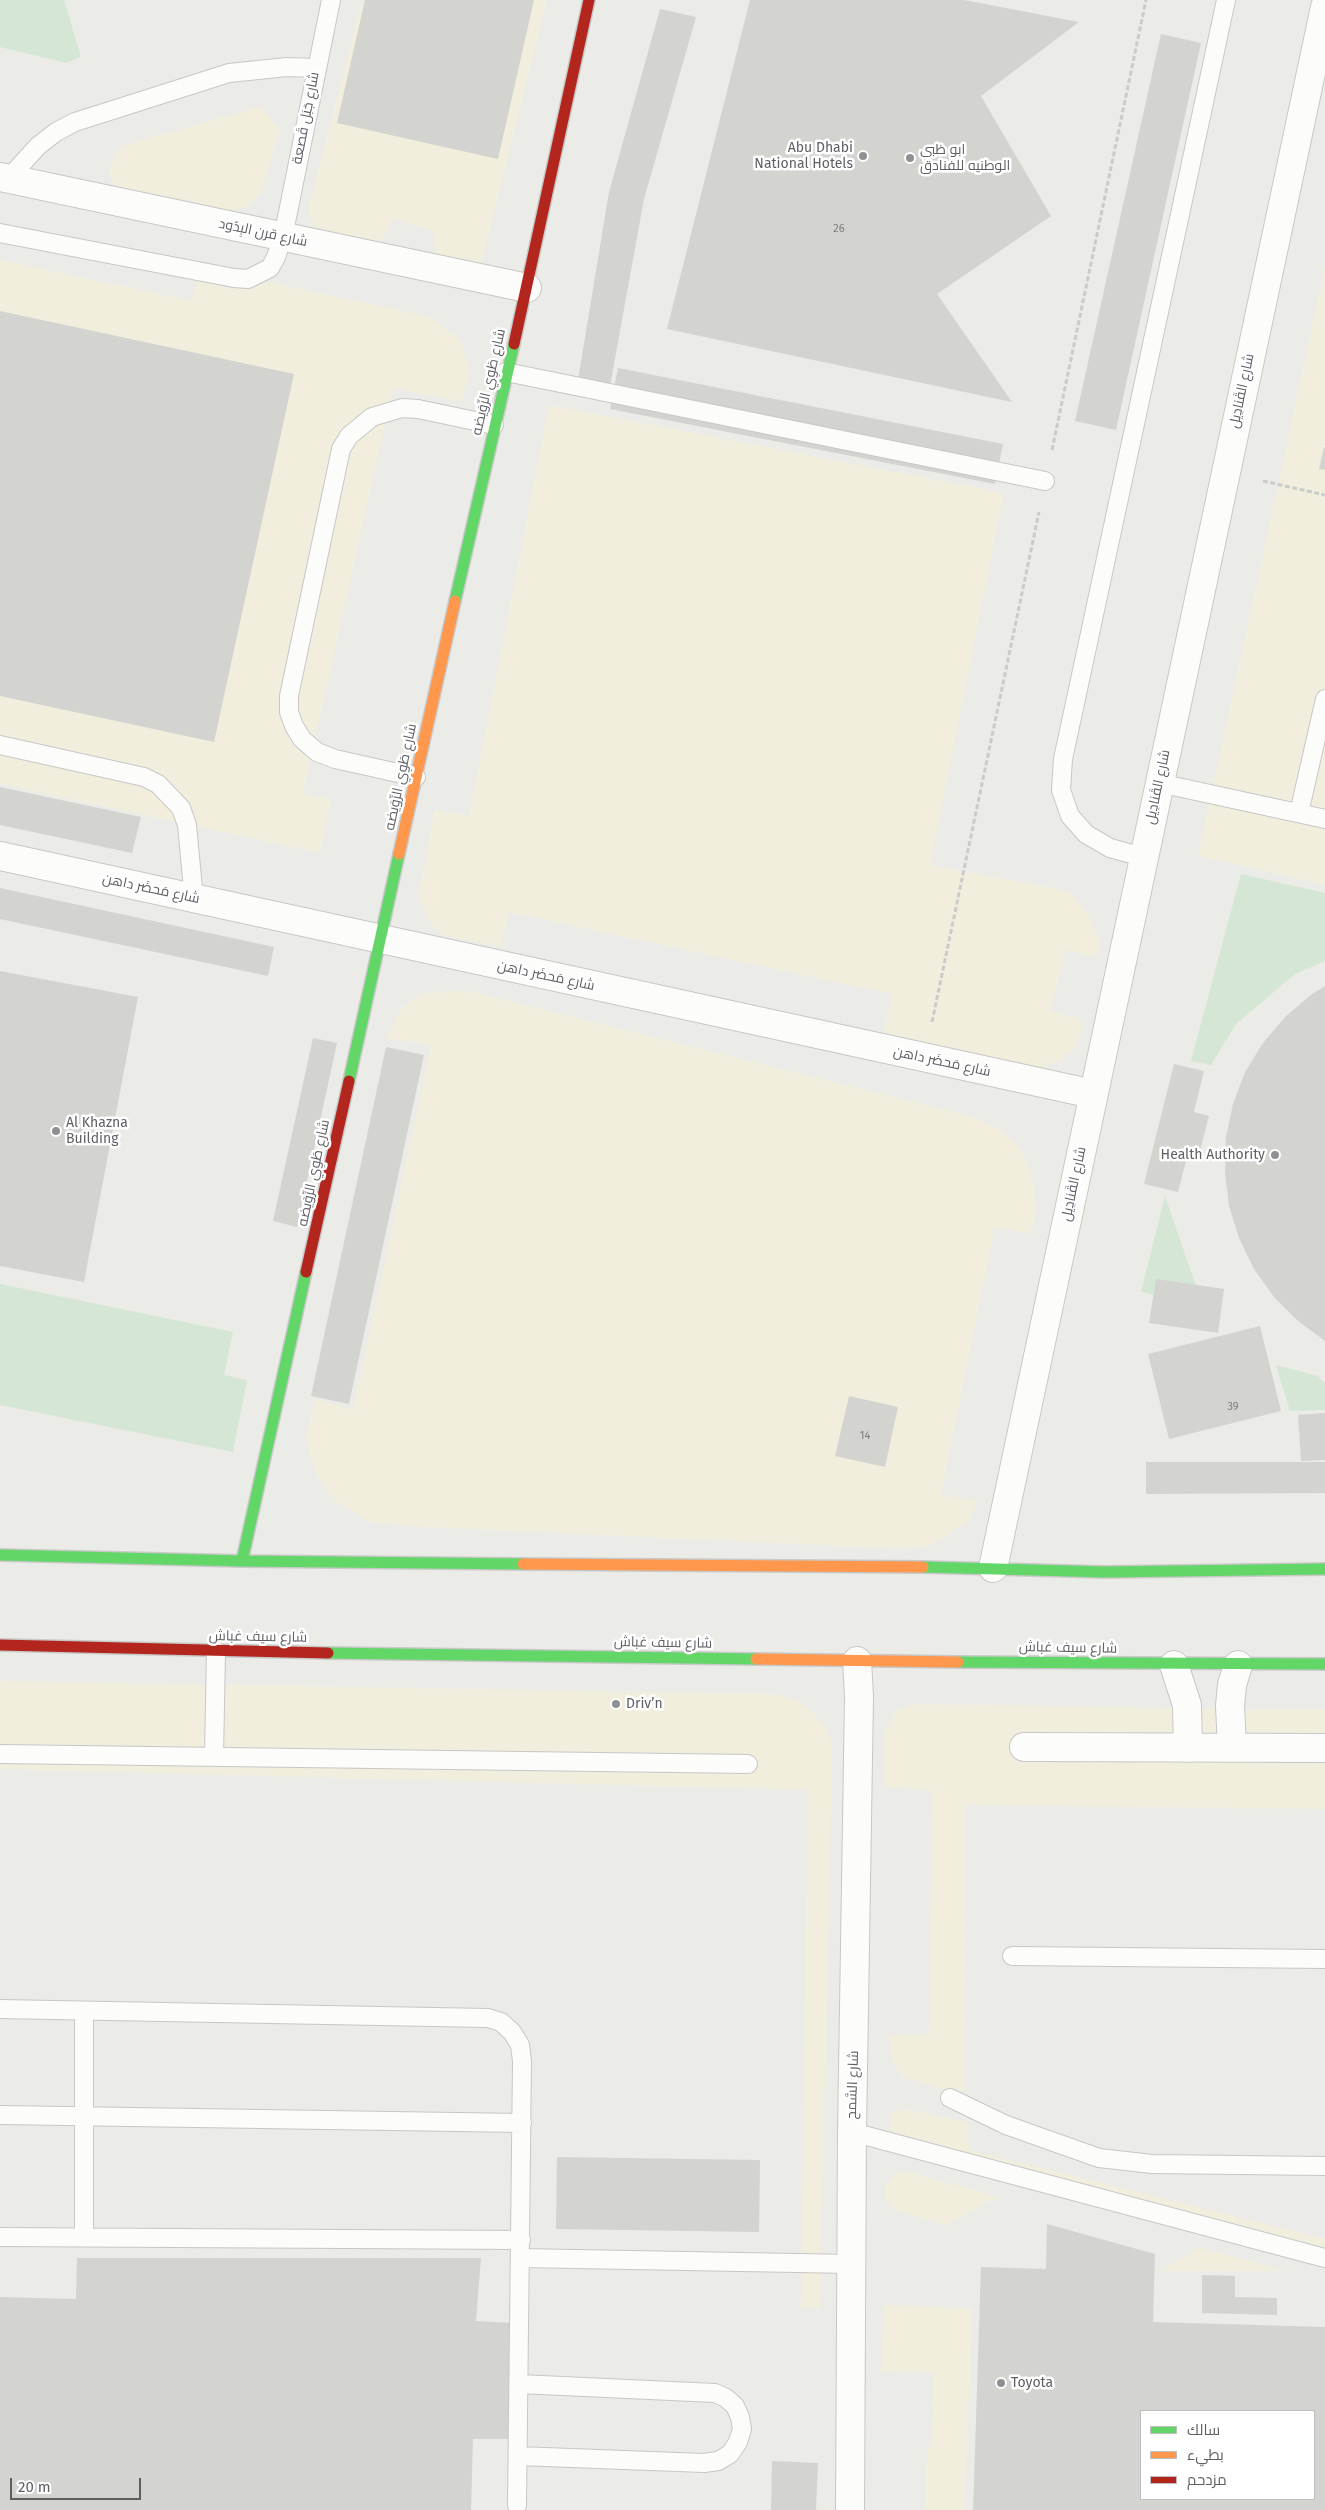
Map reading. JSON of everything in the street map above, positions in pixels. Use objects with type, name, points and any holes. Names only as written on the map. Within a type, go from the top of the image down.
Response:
[{"type":"street","name":"شارع طَوِي الرِّوَيضه","points":[[242,1561],[494,425],[527,288],[589,0]]},
{"type":"street","name":"شارع القَنادِيل","points":[[993,1568],[1226,472],[1320,52],[1325,7]]},
{"type":"street","name":"شارع قرن البِدُود","points":[[4,178],[527,288]]},
{"type":"street","name":"شارع مَحضَر داهن","points":[[0,856],[1093,1094]]},
{"type":"street","points":[[0,1555],[242,1561],[993,1568],[1105,1572],[1325,1569]]},
{"type":"street","name":"شارع سيف غباش","points":[[0,1645],[216,1651],[858,1661],[1238,1665],[1325,1664]]},
{"type":"street","name":"شارع السَّمح","points":[[850,2510],[852,2132],[858,1661]]},
{"type":"street","points":[[1174,1664],[1187,1705],[1188,1748]]},
{"type":"street","points":[[1232,1747],[1230,1706],[1232,1685],[1238,1665]]},
{"type":"street","points":[[1024,1747],[1325,1748]]},
{"type":"lane","name":"شارع جَبَل قَصعة","points":[[0,233],[248,279],[270,268],[283,237],[331,0]]},
{"type":"lane","points":[[1143,857],[1102,843],[1086,834],[1070,816],[1061,790],[1063,759],[1226,0]]},
{"type":"lane","points":[[4,178],[38,146],[56,132],[75,122],[230,73],[287,67],[316,68]]},
{"type":"lane","points":[[506,372],[1046,481]]},
{"type":"lane","points":[[416,777],[335,759],[317,752],[302,739],[294,726],[289,712],[289,696],[341,449],[349,436],[372,417],[402,408],[418,409],[494,425]]},
{"type":"lane","points":[[1299,813],[1325,700]]},
{"type":"lane","points":[[0,745],[144,777],[170,793],[181,808],[187,825],[194,899]]},
{"type":"lane","points":[[1159,783],[1325,819]]},
{"type":"lane","points":[[214,1757],[216,1651]]},
{"type":"lane","points":[[0,1754],[748,1764]]},
{"type":"lane","points":[[1012,1956],[1325,1959]]},
{"type":"lane","points":[[0,2009],[488,2018],[501,2022],[512,2032],[520,2045],[522,2123],[518,2505]]},
{"type":"lane","points":[[84,2011],[84,2237]]},
{"type":"lane","points":[[950,2098],[1014,2128],[1099,2158],[1152,2164],[1325,2166]]},
{"type":"lane","points":[[0,2115],[522,2123]]},
{"type":"lane","points":[[852,2132],[1325,2258]]},
{"type":"lane","points":[[0,2237],[521,2240]]},
{"type":"lane","points":[[520,2258],[852,2264]]},
{"type":"lane","points":[[518,2456],[704,2463],[718,2460],[730,2454],[738,2442],[742,2429],[740,2417],[735,2406],[726,2398],[715,2393],[519,2384]]},
{"type":"path","points":[[931,1028],[1146,0]]},
{"type":"path","points":[[1226,472],[1325,495]]},
{"type":"green space","points":[[0,0],[64,0],[81,57],[66,63],[0,47]]},
{"type":"green space","points":[[1241,874],[1325,893],[1325,961],[1295,974],[1236,1024],[1211,1065],[1191,1061]]},
{"type":"green space","points":[[1165,1196],[1203,1306],[1141,1292]]},
{"type":"green space","points":[[0,1284],[233,1332],[224,1375],[247,1380],[233,1452],[0,1405]]},
{"type":"green space","points":[[1276,1365],[1318,1376],[1325,1383],[1325,1410],[1290,1411]]},
{"type":"sand","points":[[393,0],[547,0],[479,272],[436,267],[433,232],[394,218],[386,234],[375,246],[319,235],[311,220],[309,207],[361,4],[390,11]]},
{"type":"sand","points":[[258,107],[264,111],[280,130],[261,194],[248,206],[229,212],[122,189],[113,184],[109,169],[116,154],[125,145]]},
{"type":"sand","points":[[0,260],[192,301],[200,267],[430,317],[460,340],[470,369],[462,402],[393,388],[303,794],[331,800],[320,853],[0,784]]},
{"type":"sand","points":[[1325,266],[1325,885],[1198,856]]},
{"type":"sand","points":[[549,405],[1004,493],[930,865],[1068,891],[1089,915],[1100,944],[1097,957],[1066,950],[1050,1012],[1083,1020],[1077,1046],[1061,1061],[1028,1071],[882,1040],[892,994],[509,912],[501,947],[441,935],[428,919],[418,897],[435,809],[469,816]]},
{"type":"sand","points":[[444,991],[469,991],[974,1117],[1002,1131],[1021,1150],[1032,1175],[1036,1209],[1031,1234],[995,1227],[941,1495],[979,1501],[966,1523],[933,1545],[907,1549],[404,1526],[371,1522],[336,1502],[315,1473],[306,1437],[316,1399],[353,1410],[431,1045],[385,1038],[404,1006],[421,994]]},
{"type":"sand","points":[[0,1681],[776,1694],[797,1700],[812,1712],[823,1725],[831,1741],[832,1762],[820,2308],[801,2308],[808,1790],[0,1769]]},
{"type":"sand","points":[[915,1704],[1325,1710],[1325,1809],[966,1805],[965,2091],[951,2092],[903,2077],[890,2057],[890,2035],[929,2035],[932,1790],[884,1787],[884,1733],[897,1711]]},
{"type":"sand","points":[[905,2109],[968,2122],[969,2150],[1325,2239],[1325,2247],[894,2137],[889,2126],[890,2114]]},
{"type":"sand","points":[[905,2171],[998,2197],[946,2225],[895,2211],[886,2200],[886,2185],[895,2174]]},
{"type":"sand","points":[[1200,2248],[1289,2271],[1159,2271]]},
{"type":"sand","points":[[884,2305],[972,2308],[965,2510],[925,2510],[927,2447],[932,2447],[934,2373],[881,2372]]},
{"type":"building","points":[[365,0],[534,0],[498,159],[337,123]]},
{"type":"building","name":"Abu Dhabi National Hotels","points":[[750,0],[964,0],[1079,22],[981,96],[1051,216],[937,294],[1012,402],[667,329]]},
{"type":"building","points":[[660,9],[696,17],[644,199],[608,397],[576,392],[609,192]]},
{"type":"building","points":[[1161,34],[1201,43],[1116,430],[1075,421]]},
{"type":"building","points":[[0,311],[294,374],[214,742],[0,696]]},
{"type":"building","points":[[618,368],[1003,444],[995,484],[610,409]]},
{"type":"building","points":[[1325,448],[1325,470],[1319,469]]},
{"type":"building","points":[[0,787],[141,817],[132,853],[0,825]]},
{"type":"building","points":[[0,888],[274,947],[268,976],[0,919]]},
{"type":"building","name":"Al Khazna Building","points":[[0,971],[138,997],[84,1282],[0,1266]]},
{"type":"building","name":"Health Authority","points":[[1325,986],[1325,1341],[1298,1321],[1274,1297],[1254,1269],[1239,1238],[1229,1206],[1225,1172],[1226,1137],[1233,1104],[1245,1072],[1263,1043],[1285,1017],[1312,994]]},
{"type":"building","points":[[313,1038],[337,1043],[297,1227],[273,1221]]},
{"type":"building","points":[[386,1047],[424,1055],[349,1404],[311,1396]]},
{"type":"building","points":[[1174,1064],[1204,1071],[1194,1112],[1209,1116],[1199,1155],[1188,1153],[1178,1192],[1144,1184]]},
{"type":"building","points":[[1156,1279],[1224,1289],[1218,1333],[1149,1323]]},
{"type":"building","points":[[1260,1326],[1281,1411],[1169,1439],[1148,1354]]},
{"type":"building","points":[[849,1396],[898,1407],[885,1467],[835,1456]]},
{"type":"building","points":[[1325,1413],[1325,1460],[1301,1461],[1298,1415]]},
{"type":"building","points":[[1146,1462],[1325,1462],[1325,1493],[1146,1494]]},
{"type":"building","points":[[557,2157],[760,2160],[759,2232],[556,2229]]},
{"type":"building","points":[[1047,2224],[1155,2254],[1153,2322],[1325,2327],[1325,2510],[973,2510],[981,2267],[1046,2269]]},
{"type":"building","points":[[77,2258],[481,2258],[476,2321],[513,2323],[510,2439],[473,2439],[471,2510],[0,2510],[0,2297],[76,2299]]},
{"type":"building","points":[[1202,2275],[1235,2276],[1235,2297],[1277,2298],[1277,2315],[1202,2313]]},
{"type":"building","points":[[772,2461],[818,2463],[816,2510],[771,2510]]},
{"type":"traffic: fast","points":[[455,601],[514,344]]},
{"type":"traffic: fast","points":[[349,1081],[399,854]]},
{"type":"traffic: fast","points":[[242,1561],[306,1272]]},
{"type":"traffic: fast","points":[[0,1555],[242,1561],[523,1564]]},
{"type":"traffic: fast","points":[[923,1567],[1105,1572],[1325,1569]]},
{"type":"traffic: fast","points":[[328,1653],[756,1659]]},
{"type":"traffic: fast","points":[[958,1662],[1325,1664]]},
{"type":"traffic: slow","points":[[399,854],[455,601]]},
{"type":"traffic: slow","points":[[523,1564],[923,1567]]},
{"type":"traffic: slow","points":[[756,1659],[958,1662]]},
{"type":"traffic: jam","points":[[514,344],[589,0]]},
{"type":"traffic: jam","points":[[306,1272],[349,1081]]},
{"type":"traffic: jam","points":[[0,1645],[328,1653]]},
{"type":"place","name":"Abu Dhabi National Hotels","points":[[863,156]]},
{"type":"place","name":"ابو ظبي الوطنيه للفنادق","points":[[910,158]]},
{"type":"place","name":"Al Khazna Building","points":[[56,1131]]},
{"type":"place","name":"Health Authority","points":[[1275,1155]]},
{"type":"place","name":"Driv’n","points":[[616,1704]]},
{"type":"place","name":"Toyota","points":[[1001,2383]]}]
